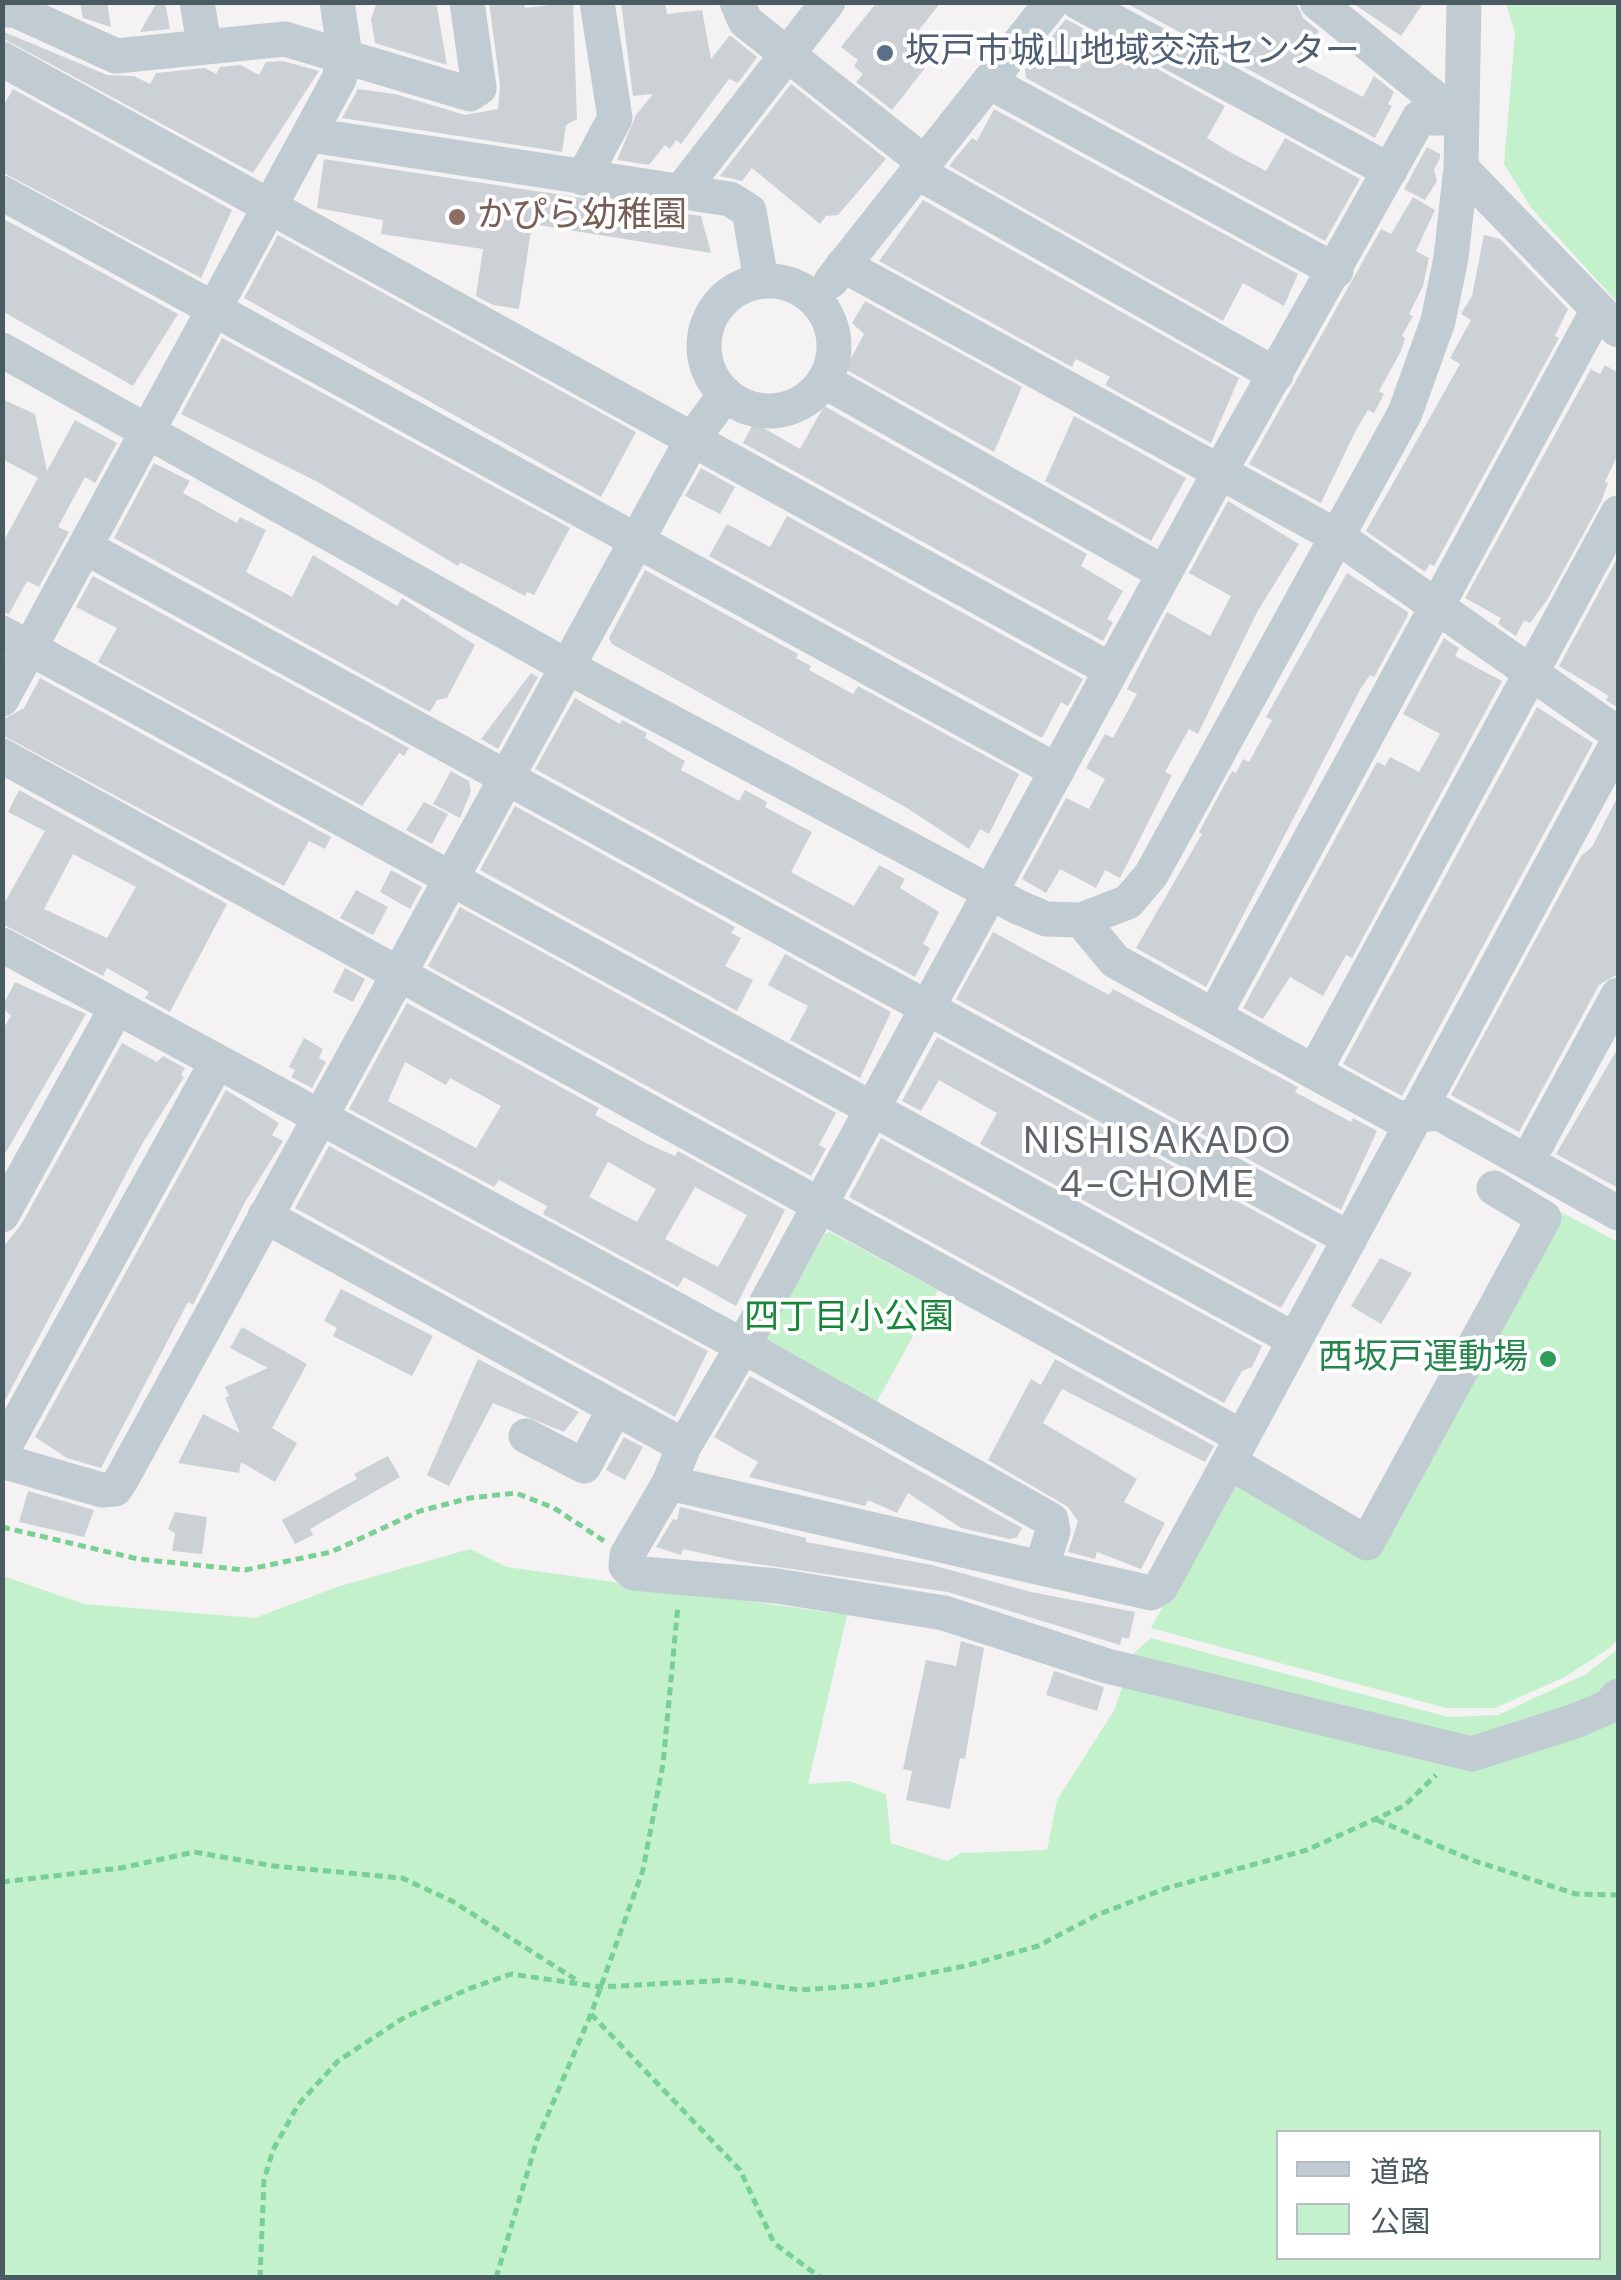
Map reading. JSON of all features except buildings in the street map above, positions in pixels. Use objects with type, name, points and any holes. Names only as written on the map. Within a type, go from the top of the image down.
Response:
[{"type":"street","points":[[197,2],[204,44]]},
{"type":"street","points":[[2,700],[17,640],[85,547],[339,79],[344,55],[338,2]]},
{"type":"street","points":[[2,10],[66,19],[116,56],[278,39],[470,94],[479,88],[467,2]]},
{"type":"street","points":[[583,178],[615,118],[597,2]]},
{"type":"street","points":[[737,2],[745,21],[922,168],[1276,375]]},
{"type":"street","points":[[681,191],[828,2]]},
{"type":"street","points":[[816,302],[1052,2]]},
{"type":"street","points":[[1078,2],[1390,172]]},
{"type":"street","points":[[1317,2],[1459,118]]},
{"type":"street","points":[[2,350],[568,667],[993,893],[1046,919],[1081,920],[1128,902],[1151,875],[1405,413],[1426,357],[1451,258],[1461,168],[1464,2]]},
{"type":"street","points":[[2,59],[1111,670]]},
{"type":"street","points":[[990,82],[1336,272]]},
{"type":"street","points":[[1459,118],[1419,118],[1336,272],[1164,572],[993,893],[684,1446],[669,1483],[627,1555],[626,1566],[633,1573],[776,1586],[944,1612],[1107,1666],[1472,1754],[1576,1721],[1608,1707],[1618,1696]]},
{"type":"street","points":[[310,135],[730,198],[749,211],[761,280]]},
{"type":"street","points":[[1214,1016],[1438,607],[1608,320],[1461,168]]},
{"type":"street","points":[[2,193],[635,543],[1057,770]]},
{"type":"street","points":[[842,265],[1338,537],[1618,734]]},
{"type":"street","points":[[761,280],[788,284],[816,302],[828,320],[834,340],[824,381],[806,399],[784,410],[746,408],[725,395],[708,370],[706,330],[727,296],[761,280]]},
{"type":"street","points":[[824,381],[1164,572]]},
{"type":"street","points":[[2,1460],[102,1490],[115,1489],[693,438],[725,395]]},
{"type":"street","points":[[1314,1072],[1618,513]]},
{"type":"street","points":[[85,547],[1350,1239]]},
{"type":"street","points":[[17,640],[1295,1340]]},
{"type":"street","points":[[669,1483],[1156,1591],[1350,1239],[1423,1129],[1618,742]]},
{"type":"street","points":[[2,756],[818,1206],[1235,1450],[1367,1544],[1544,1218],[1494,1188]]},
{"type":"street","points":[[1081,920],[1115,961],[1423,1129]]},
{"type":"street","points":[[5,952],[117,1007],[743,1346],[1051,1520],[1053,1531],[1041,1568]]},
{"type":"street","points":[[1527,1162],[1618,994]]},
{"type":"street","points":[[2,1215],[117,1007]]},
{"type":"street","points":[[2,1451],[218,1062]]},
{"type":"street","points":[[1423,1129],[1439,1113],[1618,1212]]},
{"type":"street","points":[[265,1216],[684,1446]]},
{"type":"street","points":[[526,1436],[584,1466],[614,1410]]},
{"type":"path","points":[[2,1527],[138,1559],[244,1570],[331,1552],[420,1511],[470,1498],[516,1493],[554,1508],[627,1555]]},
{"type":"path","points":[[496,2278],[536,2140],[591,2014],[643,1870],[654,1816],[681,1578]]},
{"type":"path","points":[[260,2278],[264,2180],[274,2150],[298,2105],[338,2061],[405,2016],[510,1974],[601,1987],[730,1980],[800,1990],[869,1985],[965,1966],[1038,1946],[1097,1914],[1167,1888],[1306,1850],[1377,1820],[1404,1806],[1459,1752]]},
{"type":"path","points":[[1377,1820],[1472,1860],[1576,1894],[1618,1895]]},
{"type":"path","points":[[2,1882],[120,1868],[194,1852],[274,1866],[402,1878],[452,1901],[577,1981]]},
{"type":"path","points":[[591,2014],[740,2170],[774,2243],[821,2278]]},
{"type":"green space","points":[[1506,3],[1618,3],[1618,303],[1532,209],[1504,164],[1515,33]]},
{"type":"green space","name":"西坂戸運動場","points":[[1559,1211],[1618,1242],[1618,1639],[1611,1647],[1565,1677],[1495,1708],[1446,1708],[1151,1628],[1236,1476],[1369,1555]]},
{"type":"green space","name":"四丁目小公園","points":[[830,1232],[938,1290],[873,1409],[763,1340],[825,1234]]},
{"type":"green space","points":[[470,1549],[507,1567],[847,1615],[808,1784],[849,1781],[886,1794],[891,1843],[947,1861],[961,1853],[1047,1850],[1057,1800],[1115,1709],[1132,1655],[1151,1638],[1448,1717],[1498,1715],[1586,1674],[1618,1649],[1618,2277],[3,2278],[3,1576],[84,1604],[255,1618],[337,1587]]},
{"type":"place","name":"坂戸市城山地域交流センター","points":[[885,53]]},
{"type":"place","name":"かぴら幼稚園","points":[[457,217]]},
{"type":"place","name":"西坂戸運動場","points":[[1548,1359]]},
{"type":"district","name":"NISHISAKADO 4-CHOME","points":[[1158,1165]]}]
